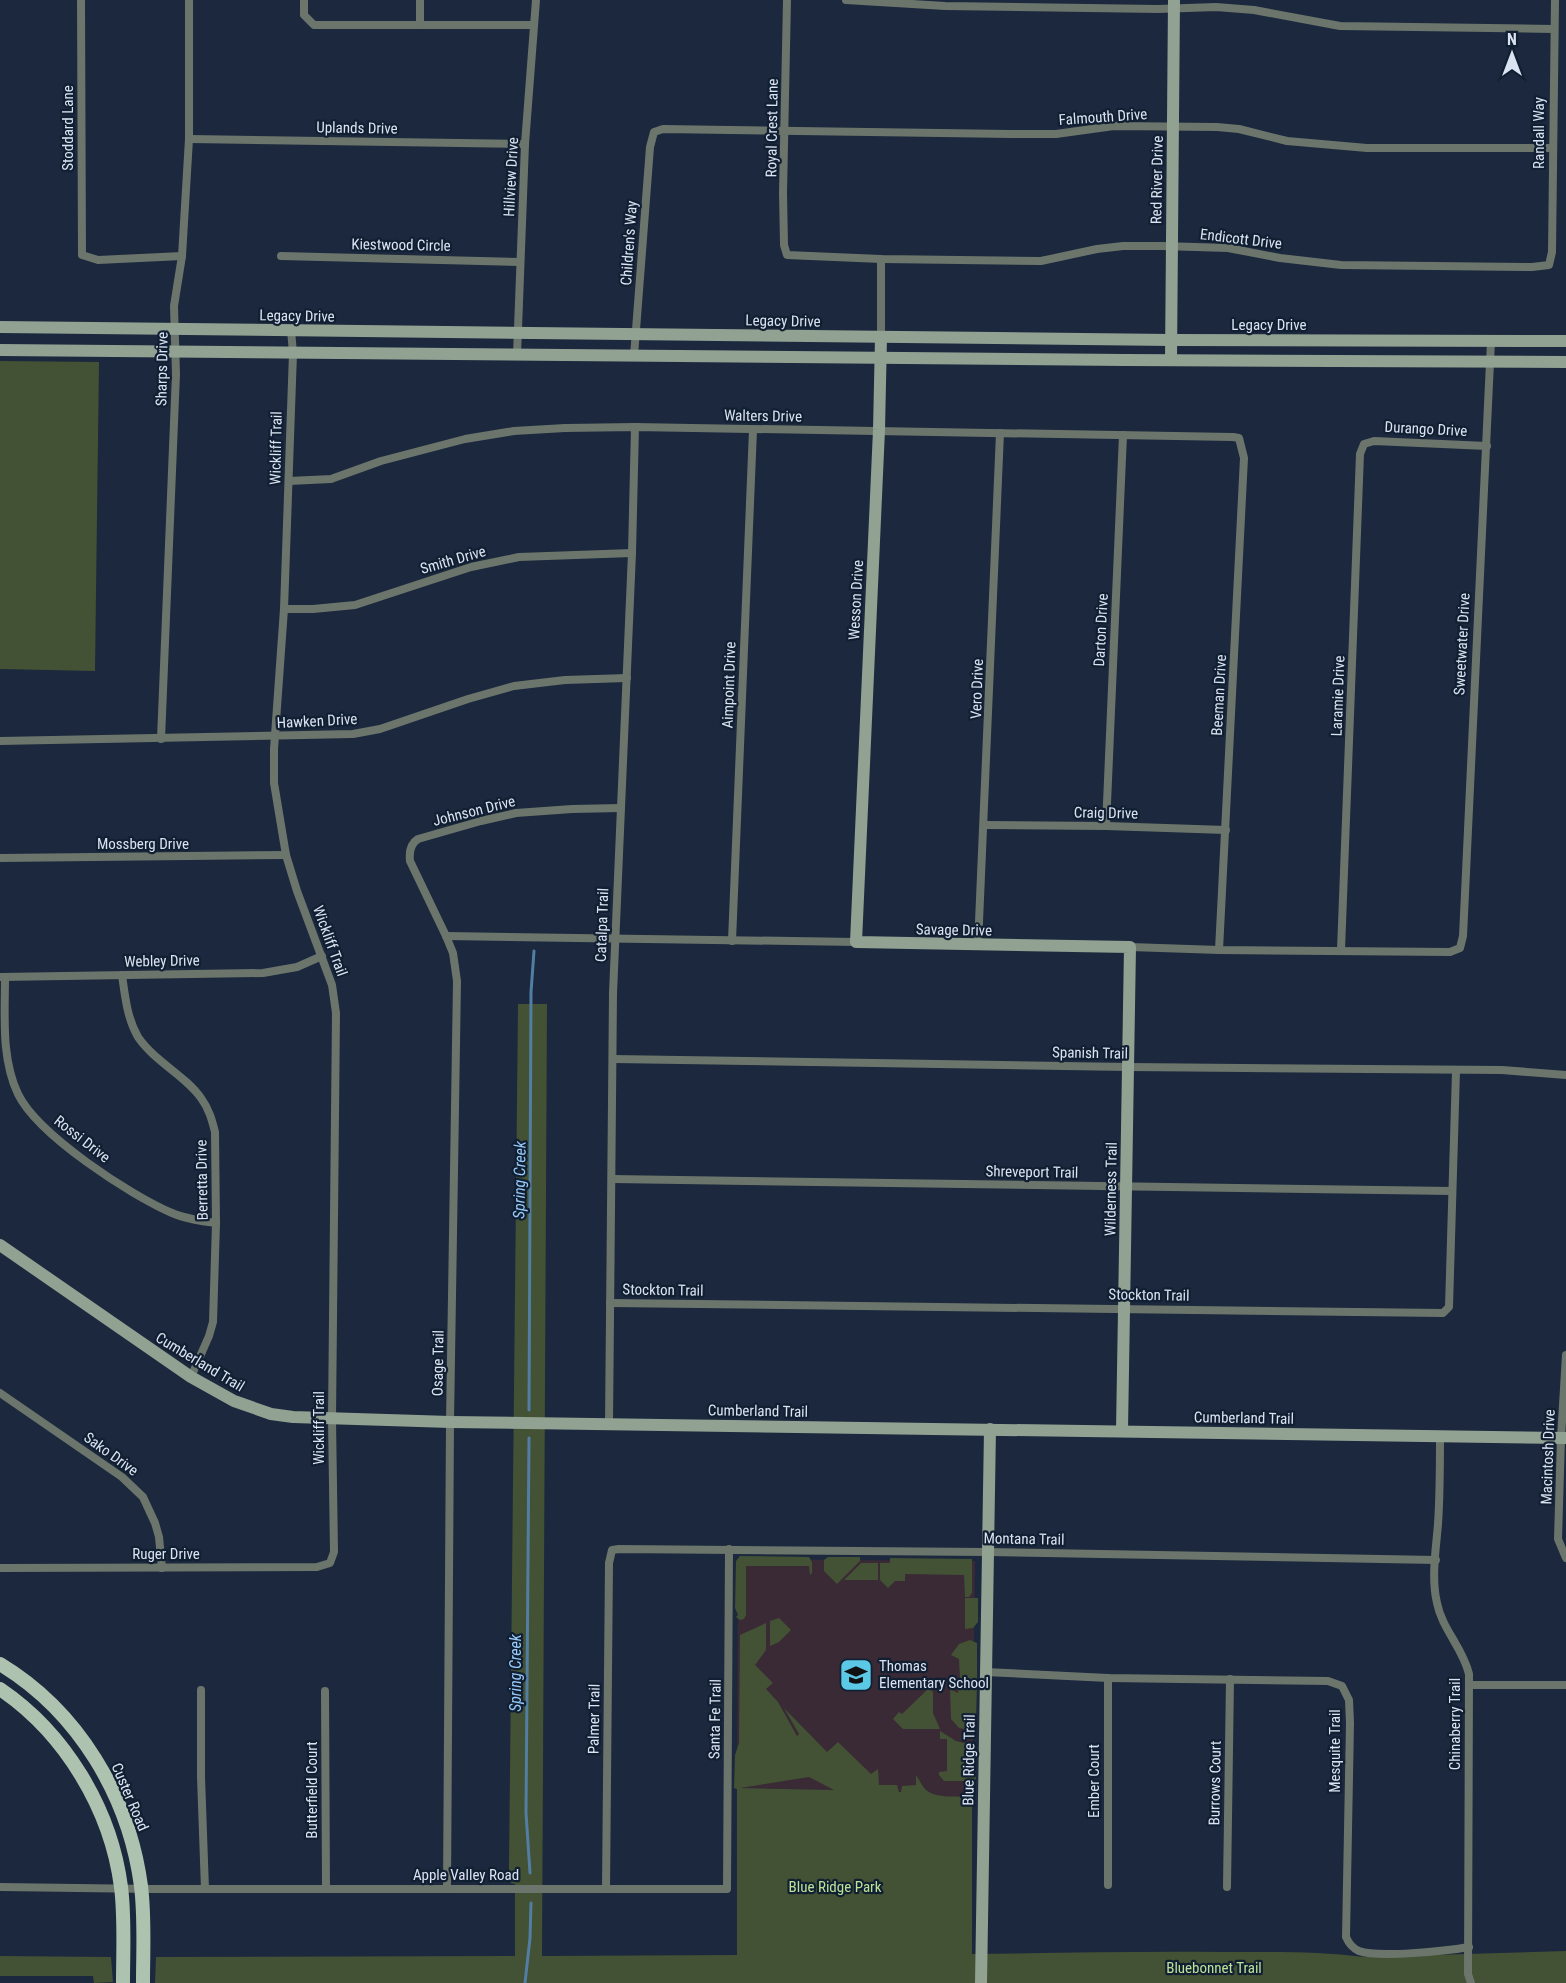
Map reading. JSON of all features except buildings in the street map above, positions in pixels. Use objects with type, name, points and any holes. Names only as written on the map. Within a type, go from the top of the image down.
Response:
[{"type":"main road","name":"Custer Road","points":[[0,1664],[36,1690],[69,1723],[97,1762],[120,1807],[131,1840],[141,1889],[143,1983]]},
{"type":"main road","points":[[0,1689],[17,1701],[54,1737],[80,1774],[102,1818],[113,1849],[121,1889],[123,1983]]},
{"type":"main road","points":[[54,1737],[69,1723]]},
{"type":"street","name":"Stoddard Lane","points":[[81,0],[82,255],[98,260],[182,256]]},
{"type":"street","name":"Sharps Drive","points":[[161,739],[176,351],[174,306],[182,256],[189,139],[189,0]]},
{"type":"street","points":[[304,0],[304,15],[314,25],[534,25]]},
{"type":"street","points":[[420,0],[420,24]]},
{"type":"street","name":"Hillview Drive","points":[[517,355],[525,144],[536,0]]},
{"type":"street","name":"Royal Crest Lane","points":[[787,0],[783,193],[784,245],[787,255]]},
{"type":"street","points":[[846,0],[957,6],[1174,4],[1254,10],[1340,26],[1554,29]]},
{"type":"street","name":"Randall Way","points":[[1549,265],[1552,252],[1555,0]]},
{"type":"street","name":"Red River Drive","points":[[1171,360],[1174,4]]},
{"type":"street","name":"Falmouth Drive","points":[[654,132],[663,129],[1056,134],[1114,126],[1173,126],[1239,129],[1287,141],[1367,148],[1552,148]]},
{"type":"street","name":"Children's Way","points":[[634,356],[650,147],[654,132]]},
{"type":"street","name":"Uplands Drive","points":[[189,139],[525,144]]},
{"type":"street","name":"Endicott Drive","points":[[787,255],[1041,261],[1114,247],[1171,246],[1228,248],[1280,258],[1341,265],[1532,267],[1549,265]]},
{"type":"street","name":"Kiestwood Circle","points":[[281,256],[520,262]]},
{"type":"street","name":"Wesson Drive","points":[[856,942],[879,430],[881,259]]},
{"type":"street","name":"Legacy Drive","points":[[0,327],[1171,340],[1566,341]]},
{"type":"street","name":"Wickliff Trail","points":[[291,330],[293,352],[289,481],[274,783],[286,855],[332,985],[336,1013],[332,1419],[334,1552],[330,1563]]},
{"type":"street","name":"Sweetwater Drive","points":[[1460,948],[1491,341]]},
{"type":"street","points":[[0,350],[1566,362]]},
{"type":"street","name":"Catalpa Trail","points":[[609,1424],[615,939],[632,553],[635,427]]},
{"type":"street","name":"Walters Drive","points":[[289,481],[331,479],[424,449],[494,434],[565,428],[879,430],[1233,437],[1239,438],[1241,442]]},
{"type":"street","name":"Aimpoint Drive","points":[[732,941],[753,430]]},
{"type":"street","name":"Vero Drive","points":[[978,945],[985,825],[1000,433]]},
{"type":"street","name":"Darton Drive","points":[[1106,826],[1124,435]]},
{"type":"street","name":"Durango Drive","points":[[1364,444],[1374,441],[1487,446]]},
{"type":"street","name":"Beeman Drive","points":[[1219,950],[1244,458],[1241,442]]},
{"type":"street","name":"Laramie Drive","points":[[1341,950],[1360,454],[1364,444]]},
{"type":"street","name":"Smith Drive","points":[[284,609],[355,605],[471,567],[508,559],[632,553]]},
{"type":"street","name":"Hawken Drive","points":[[0,741],[276,737],[366,732],[514,686],[565,680],[627,678]]},
{"type":"street","name":"Johnson Drive","points":[[411,847],[418,839],[498,816],[534,811],[621,808]]},
{"type":"street","name":"Craig Drive","points":[[985,825],[1226,830]]},
{"type":"street","name":"Osage Trail","points":[[411,847],[410,861],[453,953],[457,981],[450,1422],[447,1889]]},
{"type":"street","name":"Mossberg Drive","points":[[0,858],[286,855]]},
{"type":"street","name":"Savage Drive","points":[[446,936],[1219,950],[1450,952],[1460,948]]},
{"type":"street","name":"Wilderness Trail","points":[[1122,1431],[1130,947]]},
{"type":"street","name":"Webley Drive","points":[[3,977],[263,973],[297,967],[322,956]]},
{"type":"street","name":"Berretta Drive","points":[[122,975],[130,1018],[139,1038],[201,1097],[212,1119],[216,1146],[213,1322],[191,1377]]},
{"type":"street","name":"Rossi Drive","points":[[3,977],[8,1064],[19,1096],[36,1120],[55,1138],[110,1178],[155,1205],[183,1217],[216,1223]]},
{"type":"street","name":"Spanish Trail","points":[[613,1059],[1502,1070],[1566,1075]]},
{"type":"street","name":"Stockton Trail","points":[[610,1303],[1443,1313],[1449,1307],[1456,1071]]},
{"type":"street","name":"Shreveport Trail","points":[[612,1179],[1452,1191]]},
{"type":"street","name":"Cumberland Trail","points":[[0,1245],[222,1396],[259,1411],[293,1417],[450,1422],[1563,1438]]},
{"type":"street","name":"Macintosh Drive","points":[[1566,1355],[1558,1539],[1566,1558]]},
{"type":"street","name":"Sako Drive","points":[[0,1393],[122,1477],[143,1497],[155,1522],[162,1568]]},
{"type":"street","name":"Blue Ridge Trail","points":[[981,1983],[990,1429]]},
{"type":"street","name":"Chinaberry Trail","points":[[1440,1436],[1440,1498],[1435,1590],[1439,1613],[1466,1662],[1470,1685],[1468,1974],[1471,1983]]},
{"type":"street","name":"Santa Fe Trail","points":[[727,1889],[729,1549]]},
{"type":"street","name":"Montana Trail","points":[[612,1550],[987,1552],[1436,1560]]},
{"type":"street","name":"Palmer Trail","points":[[606,1889],[609,1563],[612,1550]]},
{"type":"street","name":"Ruger Drive","points":[[0,1568],[317,1567],[330,1563]]},
{"type":"street","name":"Mesquite Trail","points":[[986,1672],[1108,1678],[1328,1681],[1342,1686],[1347,1693],[1350,1723],[1346,1937],[1356,1950],[1369,1954],[1468,1947]]},
{"type":"street","name":"Ember Court","points":[[1108,1678],[1108,1885]]},
{"type":"street","name":"Burrows Court","points":[[1227,1887],[1230,1679]]},
{"type":"street","points":[[1470,1685],[1566,1685]]},
{"type":"street","points":[[201,1690],[205,1889]]},
{"type":"street","name":"Butterfield Court","points":[[325,1691],[326,1889]]},
{"type":"street","name":"Apple Valley Road","points":[[0,1887],[727,1889]]},
{"type":"shaded area","name":"Thomas Elementary School","points":[[738,1559],[975,1561],[972,1803],[910,1792],[737,1788]]},
{"type":"green space","points":[[0,361],[99,362],[95,671],[0,669]]},
{"type":"green space","points":[[518,1004],[547,1004],[542,1956],[737,1955],[737,1789],[734,1788],[735,1755],[739,1743],[740,1635],[766,1623],[766,1650],[755,1665],[773,1683],[766,1689],[778,1702],[797,1736],[799,1734],[784,1708],[827,1752],[838,1742],[871,1774],[878,1769],[879,1785],[897,1785],[901,1792],[902,1786],[916,1785],[916,1775],[929,1792],[941,1796],[974,1798],[972,1805],[972,1954],[1276,1952],[1364,1957],[1566,1951],[1566,1983],[155,1983],[156,1957],[515,1956],[515,1884],[509,1880]],"holes":[[[809,1777],[834,1790],[739,1788]]]},
{"type":"green space","points":[[740,1556],[809,1557],[812,1562],[812,1573],[810,1575],[809,1566],[746,1566],[746,1615],[740,1620],[736,1617],[738,1615],[735,1608],[736,1561]]},
{"type":"green space","points":[[828,1557],[860,1557],[860,1561],[837,1584],[824,1571],[824,1560]]},
{"type":"green space","points":[[890,1558],[972,1559],[972,1593],[969,1597],[965,1597],[964,1575],[905,1574],[905,1581],[895,1581],[888,1588],[880,1580],[880,1563],[890,1563]]},
{"type":"green space","points":[[861,1563],[878,1563],[878,1580],[844,1580]]},
{"type":"green space","points":[[965,1598],[978,1598],[978,1622],[973,1628],[965,1629]]},
{"type":"green space","points":[[779,1618],[791,1630],[779,1642],[770,1646],[770,1621]]},
{"type":"green space","points":[[970,1640],[977,1643],[977,1679],[960,1679],[959,1659],[951,1655],[959,1644]]},
{"type":"green space","points":[[918,1679],[933,1692],[933,1713],[940,1729],[903,1729],[893,1719],[899,1712],[902,1714],[926,1691]]},
{"type":"green space","points":[[959,1682],[977,1682],[976,1724],[973,1731],[959,1728],[951,1719],[950,1689],[958,1693]]},
{"type":"green space","points":[[940,1731],[956,1741],[972,1745],[976,1779],[973,1781],[944,1781],[939,1775],[939,1772],[947,1771],[947,1739],[940,1739]]},
{"type":"green space","points":[[0,1956],[111,1957],[113,1982],[94,1983],[93,1976],[0,1976]]},
{"type":"waterway","name":"Spring Creek","points":[[529,1410],[531,992],[534,951]]},
{"type":"waterway","name":"Spring Creek","points":[[529,1438],[526,1813],[530,1873]]},
{"type":"waterway","name":"Spring Creek","points":[[525,1983],[531,1903]]},
{"type":"place","name":"Thomas Elementary School","points":[[856,1675]]},
{"type":"park label","name":"Blue Ridge Park","points":[[835,1887]]},
{"type":"park label","name":"Bluebonnet Trail","points":[[1214,1968]]}]
